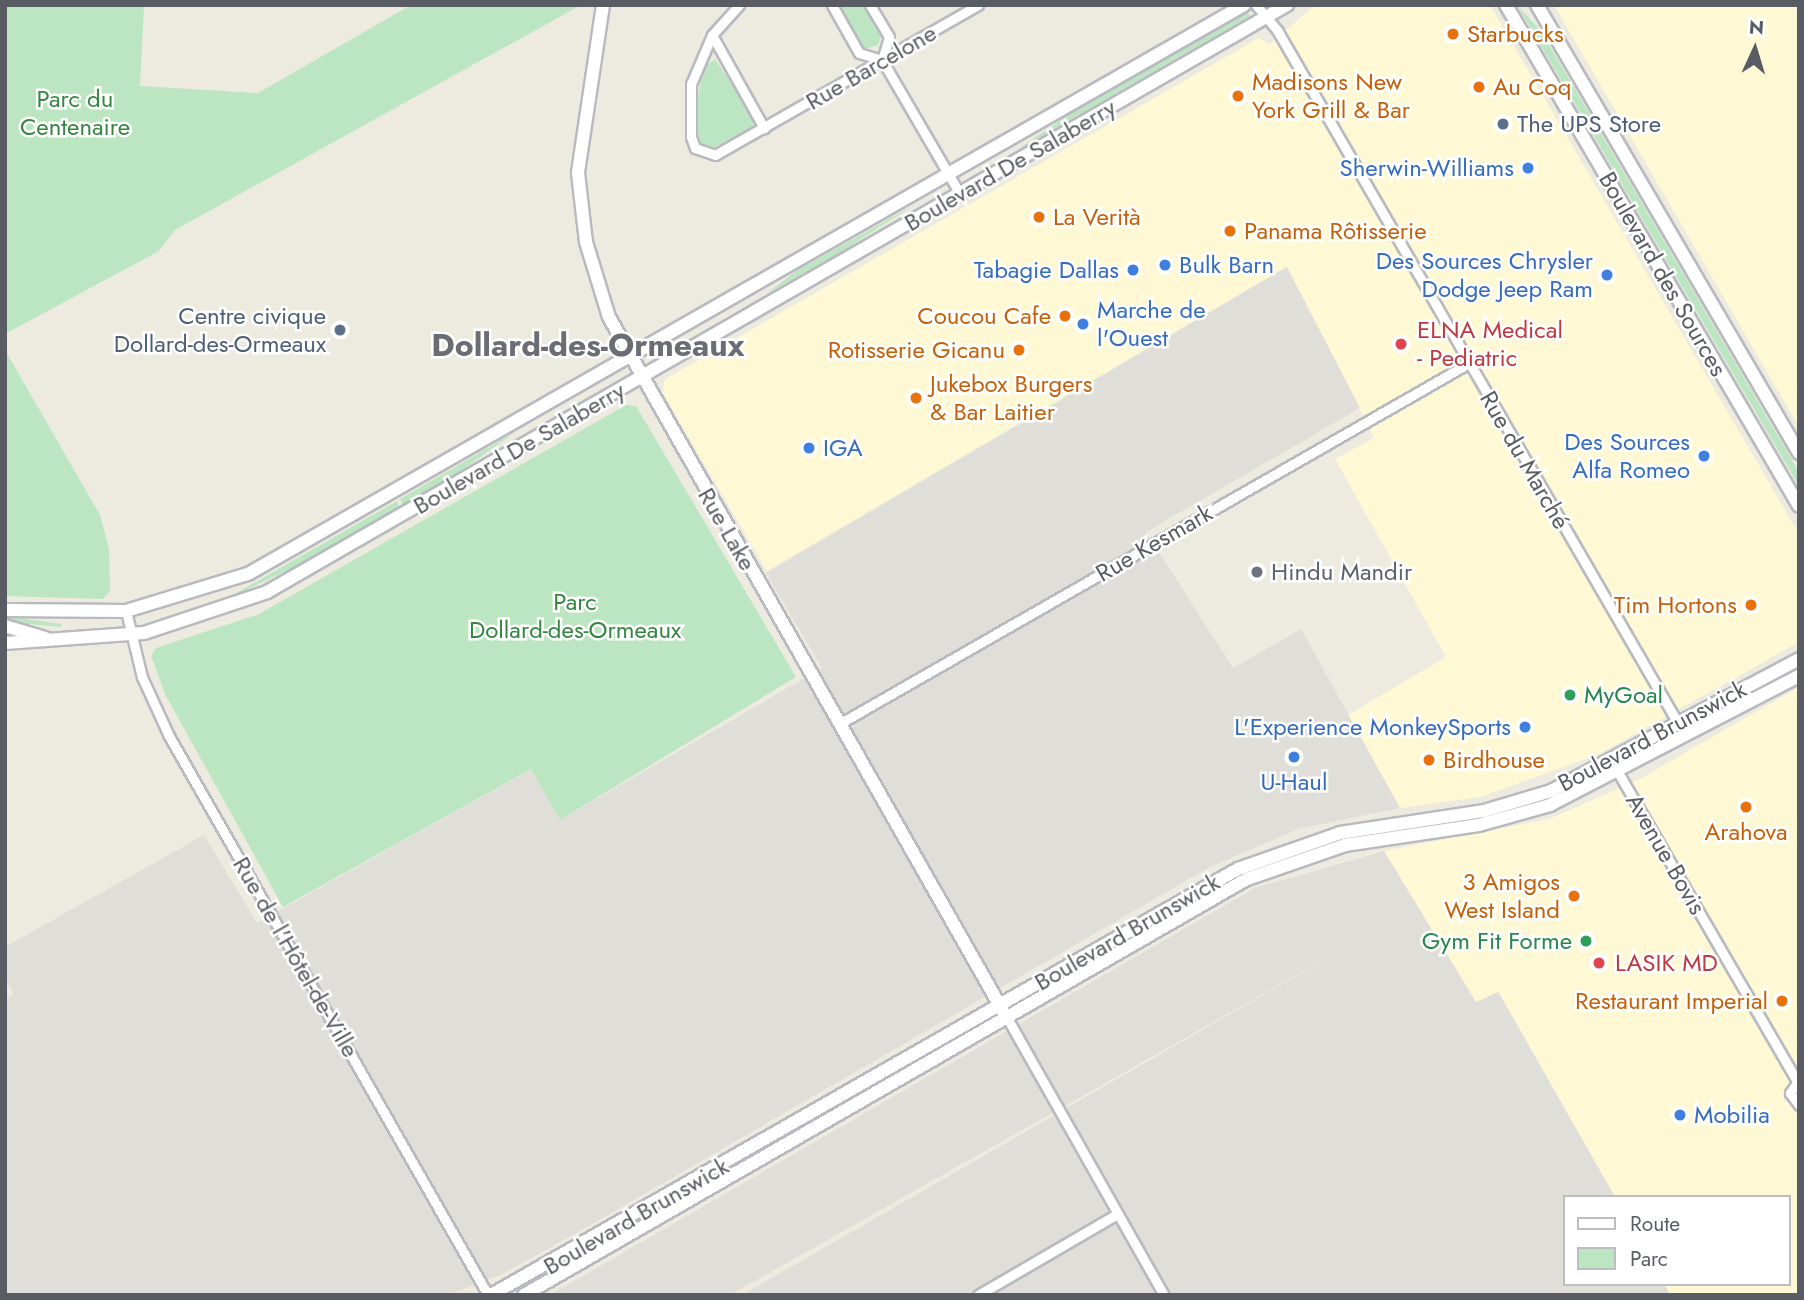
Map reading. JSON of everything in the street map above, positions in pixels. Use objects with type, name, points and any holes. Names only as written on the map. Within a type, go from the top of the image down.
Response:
[{"type":"street","name":"Rue Lake","points":[[603,5],[583,113],[578,177],[596,281],[628,358],[1003,1011]]},
{"type":"street","name":"Rue Barcelone","points":[[739,5],[712,36],[691,84],[687,111],[695,148],[716,155],[978,5]]},
{"type":"street","points":[[832,5],[859,53],[882,60],[960,194]]},
{"type":"street","points":[[870,5],[889,37],[882,60]]},
{"type":"street","name":"Boulevard De Salaberry","points":[[5,610],[126,611],[197,594],[260,568],[1244,5]]},
{"type":"street","name":"Rue du Marché","points":[[1256,5],[1264,19],[1277,30],[1686,736]]},
{"type":"street","name":"Boulevard De Salaberry","points":[[5,643],[130,636],[203,618],[267,592],[1287,5]]},
{"type":"street","name":"Boulevard des Sources","points":[[1506,5],[1799,506]]},
{"type":"street","name":"Boulevard des Sources","points":[[1537,5],[1799,453]]},
{"type":"street","points":[[712,36],[764,128]]},
{"type":"street","name":"Rue Kesmark","points":[[839,724],[1469,363]]},
{"type":"street","name":"Rue de l'Hôtel-de-Ville","points":[[126,611],[130,636],[169,736],[489,1295]]},
{"type":"street","name":"Boulevard De Salaberry","points":[[5,626],[55,641]]},
{"type":"street","name":"Boulevard Brunswick","points":[[524,1295],[1262,858],[1351,831],[1526,800],[1593,773],[1799,659]]},
{"type":"street","name":"Boulevard Brunswick","points":[[489,1295],[1003,1011],[1276,867],[1353,844],[1518,815],[1619,774],[1799,676]]},
{"type":"street","name":"Avenue Bovis","points":[[1619,774],[1798,1080],[1790,1093],[1799,1105]]},
{"type":"street","points":[[1003,1011],[1058,1113],[1164,1295]]},
{"type":"street","points":[[978,1295],[1117,1214]]},
{"type":"shaded area","points":[[1315,5],[1490,5],[1799,534],[1799,642],[1597,755],[1480,797],[1400,808],[1348,715],[1446,657],[1335,459],[1374,438],[1286,267],[767,571],[663,394],[664,381],[674,374],[1259,38],[1270,44]]},
{"type":"shaded area","points":[[1554,5],[1799,5],[1799,427]]},
{"type":"shaded area","points":[[1287,267],[1360,408],[1146,532],[1233,668],[1301,629],[1400,808],[1298,829],[1208,868],[587,1227],[504,1273],[448,1295],[5,1295],[5,1000],[14,994],[5,978],[5,947],[204,835],[257,923],[532,769],[560,820],[822,668],[766,573]]},
{"type":"shaded area","points":[[1799,687],[1799,1295],[1670,1295],[1665,1286],[1790,1286],[1790,1195],[1614,1195],[1499,992],[1476,1003],[1384,851],[1549,819],[1638,780]]},
{"type":"shaded area","points":[[1384,851],[1476,1002],[1498,992],[1614,1195],[1562,1195],[1562,1286],[1665,1286],[1670,1295],[742,1295],[1371,933],[730,1295],[550,1295],[1255,888]]},
{"type":"green space","name":"Parc du Centenaire","points":[[5,5],[144,5],[140,86],[258,93],[411,5],[581,5],[175,230],[159,251],[5,334]]},
{"type":"green space","points":[[840,5],[863,5],[881,37],[878,45],[864,49]]},
{"type":"green space","points":[[1517,5],[1541,31],[1799,472],[1799,486]]},
{"type":"green space","points":[[1247,11],[1250,16],[1015,151],[1085,104]]},
{"type":"green space","points":[[715,59],[755,120],[751,129],[712,148],[699,142],[694,118],[703,68]]},
{"type":"green space","points":[[914,205],[839,253],[766,294],[798,270]]},
{"type":"green space","points":[[5,350],[100,515],[109,549],[110,591],[103,599],[5,596]]},
{"type":"green space","name":"Parc Dollard-des-Ormeaux","points":[[626,405],[636,406],[796,677],[560,820],[531,769],[283,907],[166,696],[151,656],[156,648],[259,614]]},
{"type":"green space","points":[[517,431],[463,469],[403,505],[400,499]]},
{"type":"green space","points":[[397,501],[399,507],[290,569],[219,603]]},
{"type":"green space","points":[[5,616],[61,624],[61,627],[5,622]]},
{"type":"place","name":"Starbucks","points":[[1453,34]]},
{"type":"place","name":"Au Coq","points":[[1479,87]]},
{"type":"place","name":"Madisons New York Grill & Bar","points":[[1238,96]]},
{"type":"place","name":"The UPS Store","points":[[1503,124]]},
{"type":"place","name":"Sherwin-Williams","points":[[1528,168]]},
{"type":"place","name":"La Verità","points":[[1039,217]]},
{"type":"place","name":"Panama Rôtisserie","points":[[1230,231]]},
{"type":"place","name":"Bulk Barn","points":[[1165,265]]},
{"type":"place","name":"Tabagie Dallas","points":[[1133,270]]},
{"type":"place","name":"Des Sources Chrysler Dodge Jeep Ram","points":[[1607,275]]},
{"type":"place","name":"Coucou Cafe","points":[[1065,316]]},
{"type":"place","name":"Marche de l'Ouest","points":[[1083,324]]},
{"type":"place","name":"Centre civique Dollard-des-Ormeaux","points":[[340,330]]},
{"type":"place","name":"ELNA Medical - Pediatric","points":[[1401,344]]},
{"type":"place","name":"Rotisserie Gicanu","points":[[1019,350]]},
{"type":"place","name":"Jukebox Burgers & Bar Laitier","points":[[916,398]]},
{"type":"place","name":"IGA","points":[[809,448]]},
{"type":"place","name":"Des Sources Alfa Romeo","points":[[1704,456]]},
{"type":"place","name":"Hindu Mandir","points":[[1257,572]]},
{"type":"place","name":"Tim Hortons","points":[[1751,605]]},
{"type":"place","name":"MyGoal","points":[[1570,695]]},
{"type":"place","name":"L'Experience MonkeySports","points":[[1525,727]]},
{"type":"place","name":"U-Haul","points":[[1294,757]]},
{"type":"place","name":"Birdhouse","points":[[1429,760]]},
{"type":"place","name":"Arahova","points":[[1746,807]]},
{"type":"place","name":"3 Amigos West Island","points":[[1574,896]]},
{"type":"place","name":"Gym Fit Forme","points":[[1586,941]]},
{"type":"place","name":"LASIK MD","points":[[1599,963]]},
{"type":"place","name":"Restaurant Imperial","points":[[1782,1001]]},
{"type":"place","name":"Mobilia","points":[[1680,1115]]},
{"type":"district","name":"Dollard-des-Ormeaux","points":[[588,345]]}]
